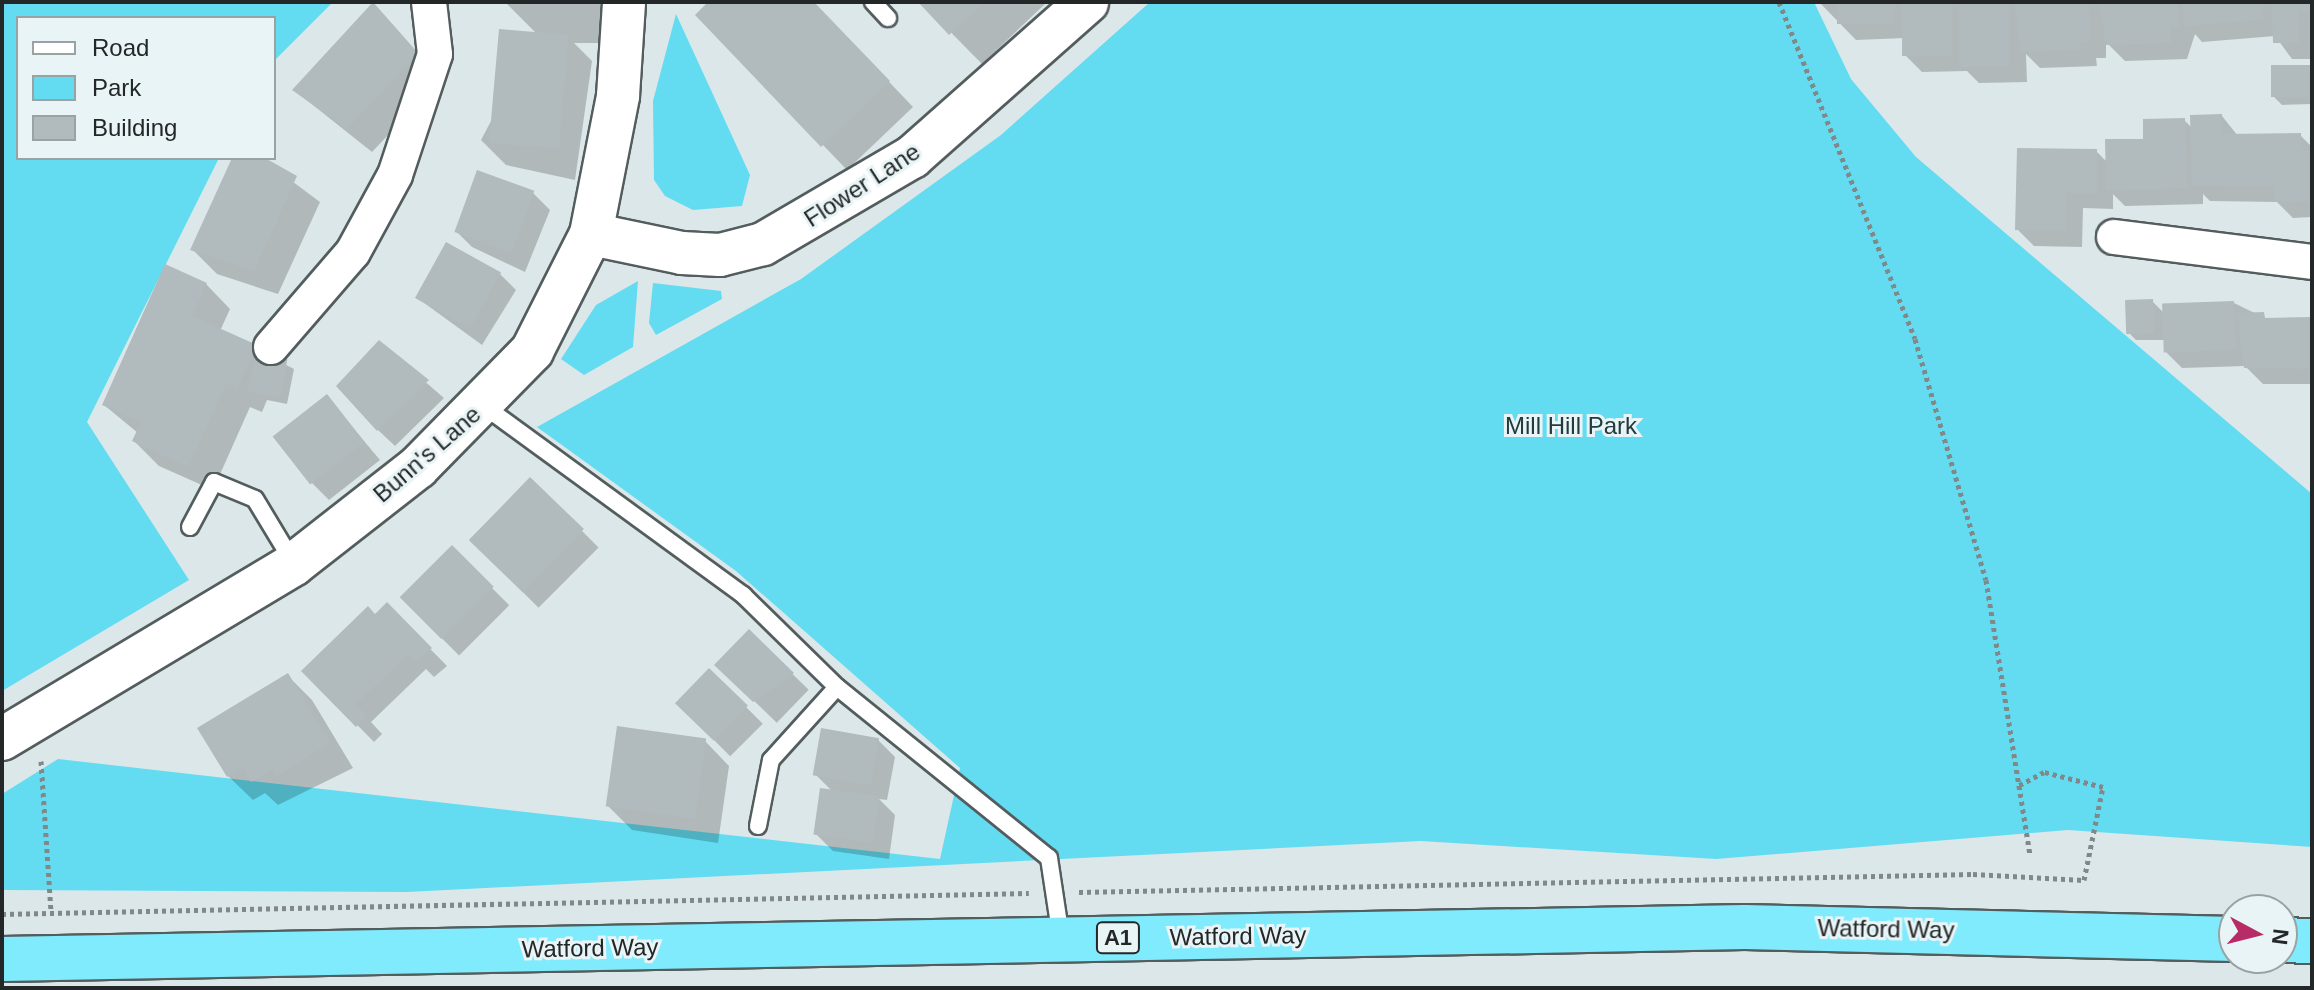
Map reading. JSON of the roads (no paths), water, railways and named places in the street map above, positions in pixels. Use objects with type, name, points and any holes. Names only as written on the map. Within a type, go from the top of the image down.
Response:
[{"type":"highway","name":"Watford Way","points":[[2,959],[1745,927],[2218,939]]},
{"type":"street","points":[[271,347],[353,252],[395,175],[435,54],[429,2]]},
{"type":"street","name":"Bunn's Lane","points":[[2,739],[294,564],[484,406],[532,351],[591,234],[618,96],[624,2]]},
{"type":"street","name":"Flower Lane","points":[[591,234],[682,253],[720,255],[763,244],[912,157],[1087,2]]},
{"type":"street","points":[[2114,237],[2312,262]]},
{"type":"lane","points":[[873,2],[888,18]]},
{"type":"lane","points":[[484,406],[732,586],[837,687],[1049,858],[1059,893],[1061,939]]},
{"type":"lane","points":[[190,527],[214,482],[255,499],[294,564]]},
{"type":"lane","points":[[758,826],[771,760],[837,687]]},
{"type":"park label","name":"Mill Hill Park","points":[[1571,426]]}]
